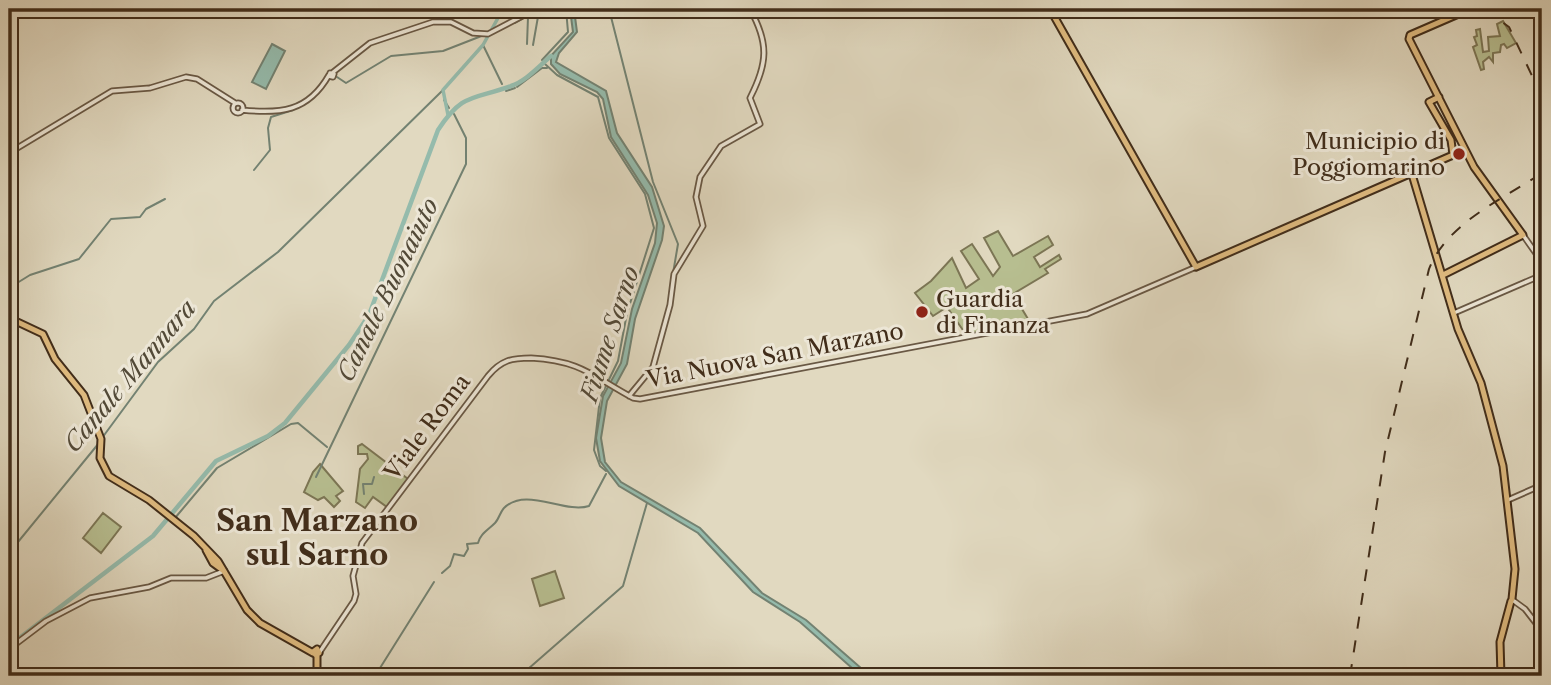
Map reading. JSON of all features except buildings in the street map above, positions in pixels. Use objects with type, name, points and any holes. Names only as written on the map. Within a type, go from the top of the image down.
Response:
[{"type":"main road","points":[[1050,9],[1196,267]]},
{"type":"main road","points":[[1443,275],[1523,235],[1462,146],[1410,36],[1470,9]]},
{"type":"main road","name":"Via Nuova San Marzano","points":[[1196,267],[1455,153],[1429,102],[1439,97]]},
{"type":"main road","points":[[1411,171],[1454,313],[1481,383],[1508,500],[1515,569],[1514,601],[1501,636],[1501,676]]},
{"type":"main road","points":[[9,318],[46,338],[55,359],[88,401],[101,440],[100,458],[109,476],[168,515],[204,546],[248,612],[260,623],[316,652],[317,676]]},
{"type":"street","points":[[9,153],[112,91],[150,88],[186,78],[197,79],[233,104],[267,114],[294,108],[313,95],[331,75],[370,43],[433,22],[451,22],[473,33],[490,33],[536,9]]},
{"type":"street","points":[[629,396],[653,368],[669,309],[674,274],[704,226],[696,192],[700,177],[721,146],[760,124],[750,98],[766,51],[750,9]]},
{"type":"street","points":[[1538,9],[1542,20]]},
{"type":"street","points":[[233,104],[236,112],[243,108]]},
{"type":"street","points":[[1523,235],[1542,262]]},
{"type":"street","name":"Via Nuova San Marzano","points":[[629,396],[648,397],[1098,312],[1196,267]]},
{"type":"street","points":[[1454,313],[1542,275]]},
{"type":"street","name":"Viale Roma","points":[[316,652],[354,601],[356,594],[353,576],[362,543],[496,366],[515,358],[551,359],[575,364],[629,396]]},
{"type":"street","points":[[1508,500],[1542,485]]},
{"type":"street","points":[[9,649],[52,618],[79,603],[104,595],[149,587],[171,578],[206,578],[218,566]]},
{"type":"street","points":[[1514,601],[1542,631]]},
{"type":"shaded area","name":"Fiume Sarno","points":[[570,9],[574,9],[577,32],[559,53],[556,62],[606,91],[617,133],[652,187],[664,226],[662,240],[635,319],[627,364],[607,401],[601,438],[605,462],[621,482],[700,528],[762,593],[806,620],[870,676],[861,676],[800,622],[753,592],[698,533],[619,486],[600,461],[596,438],[603,396],[621,363],[632,309],[655,243],[657,223],[648,195],[611,137],[603,99],[597,92],[560,74],[551,64],[551,59],[548,59],[573,32]]},
{"type":"shaded area","points":[[1503,21],[1516,43],[1507,48],[1504,44],[1501,45],[1500,52],[1493,53],[1493,62],[1489,57],[1483,62],[1484,69],[1481,70],[1473,47],[1477,45],[1474,37],[1477,36],[1476,30],[1480,29],[1483,52],[1489,51],[1488,37],[1500,36],[1497,24]]},
{"type":"shaded area","points":[[272,44],[285,51],[266,89],[252,82]]},
{"type":"shaded area","points":[[998,231],[1013,256],[1048,236],[1053,245],[1034,257],[1040,267],[1059,255],[1061,259],[1045,269],[1048,273],[1013,294],[1031,324],[967,336],[947,307],[933,316],[915,293],[931,281],[952,258],[966,288],[979,279],[961,251],[972,244],[993,276],[1000,267],[984,238]]},
{"type":"shaded area","points":[[362,444],[408,479],[387,507],[373,497],[365,508],[356,502],[360,469],[368,459],[367,454],[358,454],[358,446]]},
{"type":"shaded area","points":[[320,464],[343,491],[336,496],[340,501],[334,507],[324,497],[318,500],[304,492],[313,472]]},
{"type":"shaded area","points":[[103,513],[121,527],[101,553],[83,538]]},
{"type":"shaded area","points":[[555,571],[564,598],[540,606],[532,579]]},
{"type":"waterway","points":[[448,115],[443,90],[483,45],[503,9]]},
{"type":"waterway","points":[[542,60],[568,32],[566,9]]},
{"type":"waterway","points":[[609,9],[653,182],[678,244],[670,291]]},
{"type":"waterway","points":[[533,45],[539,11]]},
{"type":"waterway","points":[[534,12],[566,17]]},
{"type":"waterway","points":[[515,23],[529,15]]},
{"type":"waterway","points":[[527,44],[528,17]]},
{"type":"waterway","points":[[337,77],[346,83],[391,56],[443,51],[484,35]]},
{"type":"waterway","points":[[483,45],[502,84]]},
{"type":"waterway","points":[[9,646],[153,536],[216,461],[268,436],[285,423],[349,345],[369,315],[438,130],[462,103],[522,81],[551,56]]},
{"type":"waterway","points":[[545,64],[557,75],[598,97],[609,138],[645,194],[654,228],[627,313],[618,361],[600,398],[594,450],[600,466],[606,471]]},
{"type":"waterway","points":[[517,87],[542,68],[547,68]]},
{"type":"waterway","points":[[506,91],[515,88]]},
{"type":"waterway","name":"Canale Mannara","points":[[102,438],[158,362],[194,329],[214,301],[278,252],[443,90]]},
{"type":"waterway","points":[[254,170],[270,150],[268,128],[271,117],[293,110],[311,99]]},
{"type":"waterway","name":"Canale Buonaiuto","points":[[444,100],[449,108]]},
{"type":"waterway","name":"Canale Buonaiuto","points":[[316,477],[466,164],[466,138],[454,114]]},
{"type":"waterway","points":[[9,288],[30,275],[79,259],[111,219],[140,217],[146,209],[165,199]]},
{"type":"waterway","points":[[662,328],[666,314]]},
{"type":"waterway","points":[[631,390],[639,381]]},
{"type":"waterway","points":[[175,518],[217,468],[291,424],[298,423],[327,447]]},
{"type":"waterway","name":"Canale Mannara","points":[[9,553],[99,443]]},
{"type":"waterway","points":[[442,573],[450,566],[454,554],[464,556],[468,549],[467,544],[478,543],[504,508],[513,502],[534,500],[568,507],[589,506],[606,474]]},
{"type":"waterway","points":[[364,494],[363,484],[372,484],[374,477]]},
{"type":"waterway","points":[[520,676],[623,586],[647,503]]},
{"type":"waterway","points":[[375,676],[434,582]]},
{"type":"railway","points":[[1484,9],[1509,27],[1542,97]]},
{"type":"railway","points":[[1350,676],[1385,452],[1429,269],[1437,253],[1462,225],[1542,173]]},
{"type":"place","name":"Municipio di Poggiomarino","points":[[1459,154]]},
{"type":"place","name":"Guardia di Finanza","points":[[922,312]]},
{"type":"district","name":"San Marzano sul Sarno","points":[[317,538]]}]
